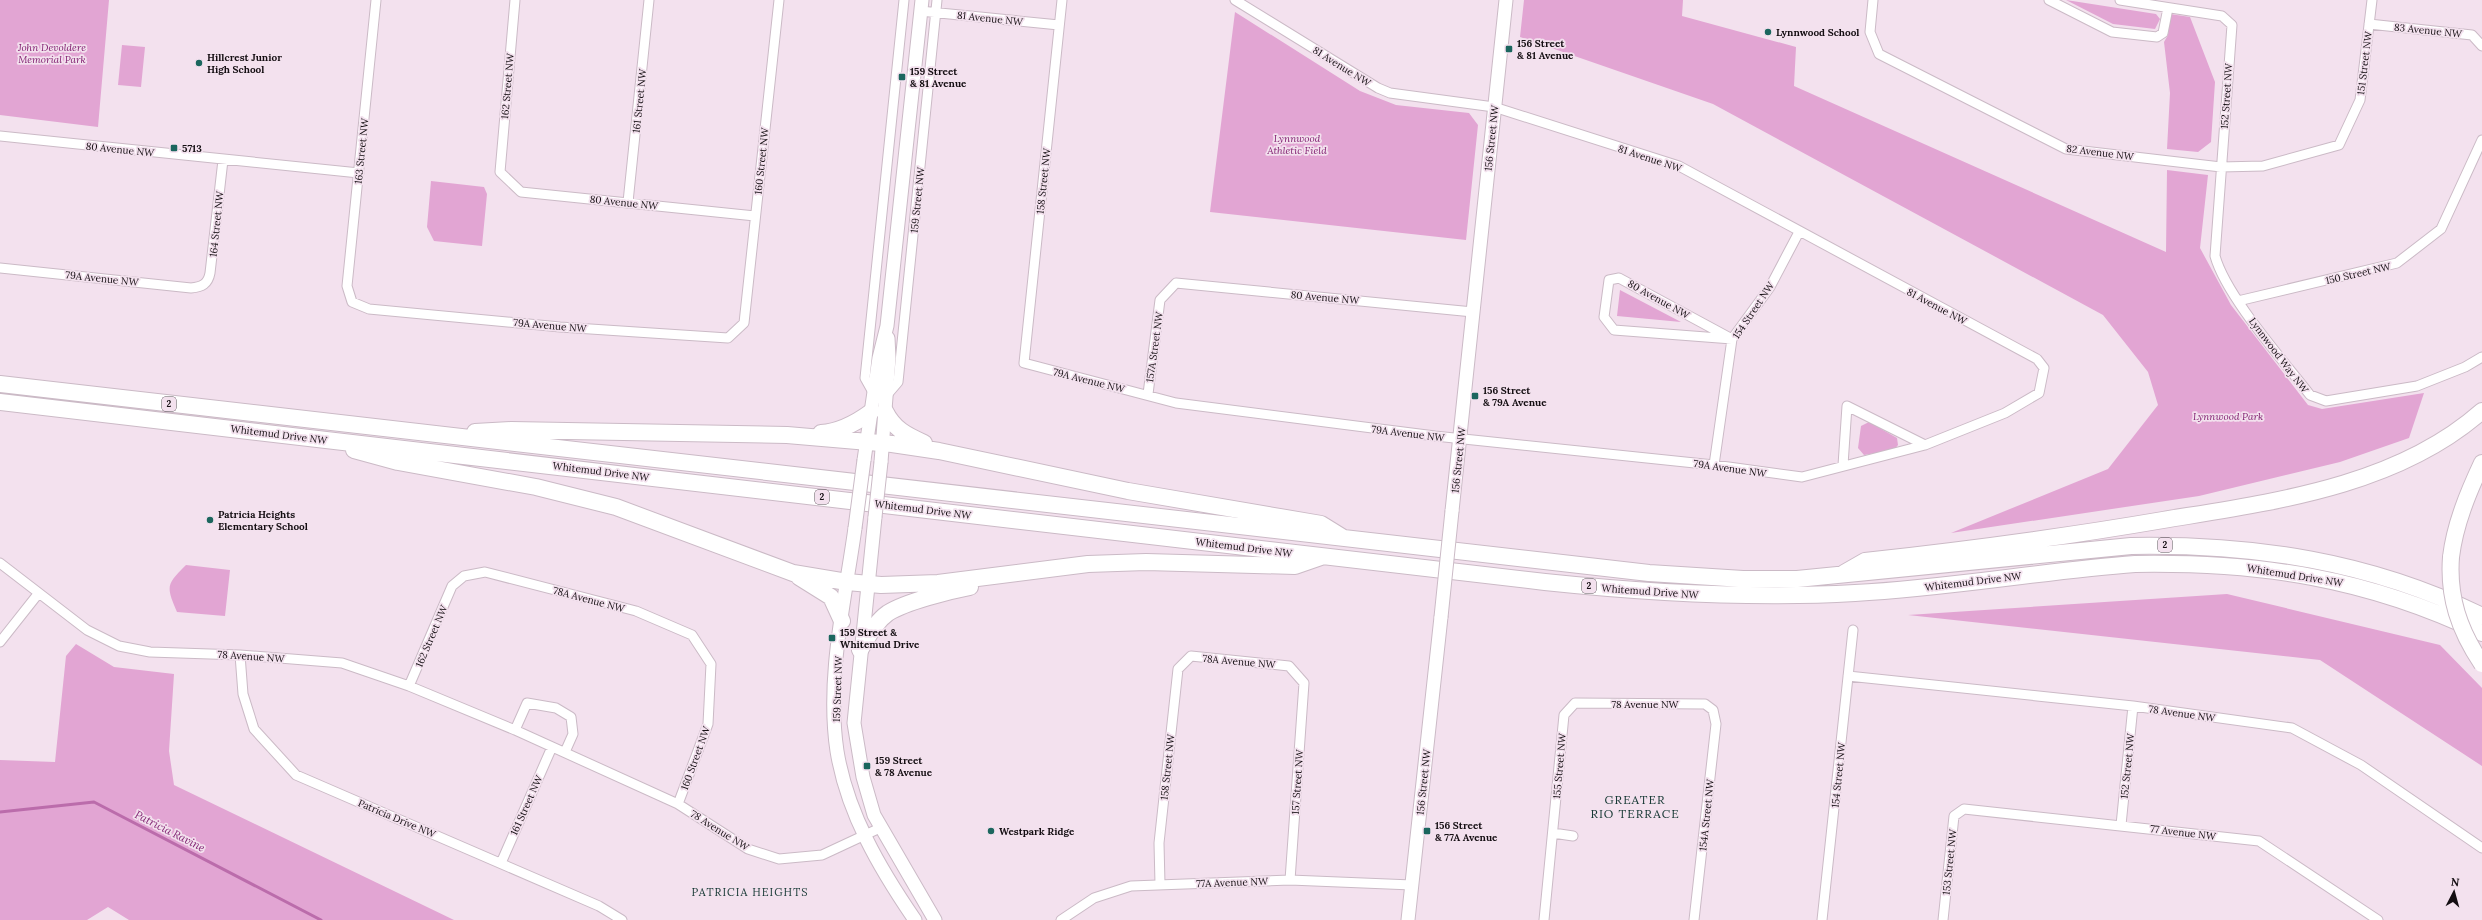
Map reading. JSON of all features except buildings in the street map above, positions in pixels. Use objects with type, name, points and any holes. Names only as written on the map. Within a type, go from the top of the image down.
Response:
[{"type":"highway","name":"Whitemud Drive NW","points":[[0,384],[1347,540],[1648,573],[1743,579],[1838,576],[2124,546],[2217,546],[2302,556],[2364,571],[2436,595],[2482,616]]},
{"type":"highway","name":"Whitemud Drive NW","points":[[0,402],[1620,590],[1696,596],[1776,596],[1856,593],[2135,564],[2179,563],[2254,567],[2330,579],[2360,587],[2396,598],[2482,634]]},
{"type":"highway","points":[[787,436],[830,433],[862,419],[879,403],[891,424],[898,430],[940,451]]},
{"type":"highway","points":[[1838,576],[1865,561],[2024,543],[2226,509],[2353,480],[2392,467],[2430,448],[2462,429],[2482,411]]},
{"type":"highway","points":[[437,435],[511,430],[787,436],[882,443],[940,451],[1099,485],[1321,524],[1347,540]]},
{"type":"highway","points":[[319,439],[385,460],[536,487],[616,507],[793,573],[848,582],[881,585],[938,583],[1056,568],[1146,562],[1295,566],[1324,556]]},
{"type":"highway","points":[[2482,463],[2460,515],[2453,536],[2450,587],[2457,618],[2482,664]]},
{"type":"highway","points":[[860,650],[876,625],[888,613],[902,607],[965,588],[1056,568]]},
{"type":"highway","points":[[793,573],[830,597],[842,621]]},
{"type":"street","name":"163 Street NW","points":[[352,302],[347,286],[376,0]]},
{"type":"street","name":"162 Street NW","points":[[500,172],[515,0]]},
{"type":"street","name":"161 Street NW","points":[[628,202],[649,0]]},
{"type":"street","name":"160 Street NW","points":[[744,323],[779,0]]},
{"type":"street","points":[[879,403],[865,378],[904,0]]},
{"type":"street","name":"159 Street NW","points":[[935,920],[880,828],[874,815],[863,777],[854,723],[860,650],[874,530],[882,443],[879,403],[898,382],[937,0]]},
{"type":"street","name":"158 Street NW","points":[[1024,363],[1062,0]]},
{"type":"street","name":"81 Avenue NW","points":[[1235,0],[1378,88],[1390,93],[1494,107],[1679,166],[2037,359],[2044,368],[2039,393]]},
{"type":"street","name":"156 Street NW","points":[[1408,920],[1506,0]]},
{"type":"street","name":"82 Avenue NW","points":[[1873,0],[1870,32],[1879,54],[2066,149],[2221,167],[2263,166],[2339,145]]},
{"type":"street","points":[[2050,0],[2112,32],[2157,37],[2163,33],[2168,8],[2120,0]]},
{"type":"street","name":"151 Street NW","points":[[2339,145],[2360,100],[2372,0]]},
{"type":"street","name":"159 Street NW","points":[[915,920],[891,884],[864,835],[852,808],[837,751],[835,693],[842,621],[866,443],[879,403],[889,358],[887,326],[921,5]]},
{"type":"street","name":"81 Avenue NW","points":[[921,5],[936,12],[1059,25]]},
{"type":"street","name":"152 Street NW","points":[[2168,8],[2222,16],[2232,25],[2221,167]]},
{"type":"street","name":"83 Avenue NW","points":[[2369,24],[2472,35],[2482,46]]},
{"type":"street","name":"80 Avenue NW","points":[[0,136],[359,173]]},
{"type":"street","name":"150 Street NW","points":[[2238,301],[2397,263],[2441,229],[2482,140]]},
{"type":"street","name":"164 Street NW","points":[[204,285],[210,273],[223,160]]},
{"type":"street","name":"Lynnwood Way NW","points":[[2221,167],[2214,252],[2218,266],[2238,301],[2310,395],[2317,400],[2326,402],[2417,386],[2465,367],[2482,357]]},
{"type":"street","name":"80 Avenue NW","points":[[500,172],[521,192],[755,216]]},
{"type":"street","name":"154 Street NW","points":[[1714,465],[1732,340],[1770,287],[1799,232]]},
{"type":"street","name":"79A Avenue NW","points":[[0,268],[191,288],[204,285]]},
{"type":"street","name":"80 Avenue NW","points":[[1619,278],[1732,340],[1614,330],[1604,317],[1609,280],[1619,278]]},
{"type":"street","name":"80 Avenue NW","points":[[1176,284],[1472,312]]},
{"type":"street","name":"157A Street NW","points":[[1148,394],[1160,300],[1176,284]]},
{"type":"street","name":"79A Avenue NW","points":[[352,302],[368,309],[560,327],[728,338],[744,323]]},
{"type":"street","name":"79A Avenue NW","points":[[1024,363],[1078,378],[1148,394],[1176,403],[1460,439],[1714,465],[1802,477],[1843,464],[1925,445],[2005,413],[2039,393]]},
{"type":"street","points":[[1843,464],[1847,406],[1925,445]]},
{"type":"street","name":"78 Avenue NW","points":[[0,563],[38,594],[87,630],[119,646],[150,652],[240,655],[342,663],[409,686],[565,752],[678,804],[748,848],[779,859],[822,855],[880,828]]},
{"type":"street","name":"78A Avenue NW","points":[[452,586],[464,576],[485,572],[636,611],[692,635],[711,664]]},
{"type":"street","name":"162 Street NW","points":[[409,686],[452,586]]},
{"type":"street","points":[[0,642],[38,594]]},
{"type":"street","name":"154 Street NW","points":[[1822,920],[1853,630]]},
{"type":"street","name":"Patricia Drive NW","points":[[240,655],[243,694],[254,729],[296,775],[599,906],[622,920]]},
{"type":"street","name":"158 Street NW","points":[[1160,884],[1159,843],[1178,669],[1191,656]]},
{"type":"street","name":"78A Avenue NW","points":[[1191,656],[1288,666],[1304,683]]},
{"type":"street","name":"160 Street NW","points":[[678,804],[708,724],[711,664]]},
{"type":"street","name":"78 Avenue NW","points":[[1848,676],[2134,706],[2292,728],[2361,765],[2482,848]]},
{"type":"street","name":"157 Street NW","points":[[1290,880],[1304,683]]},
{"type":"street","points":[[515,730],[527,703],[556,708],[571,716],[573,734],[565,752]]},
{"type":"street","name":"78 Avenue NW","points":[[1575,703],[1705,704],[1712,710]]},
{"type":"street","name":"155 Street NW","points":[[1544,920],[1564,715],[1575,703]]},
{"type":"street","name":"152 Street NW","points":[[2121,825],[2134,706]]},
{"type":"street","name":"154A Street NW","points":[[1694,920],[1716,724],[1712,710]]},
{"type":"street","name":"161 Street NW","points":[[501,863],[552,747]]},
{"type":"street","name":"77 Avenue NW","points":[[1964,809],[2121,825],[2259,842],[2378,920]]},
{"type":"street","name":"153 Street NW","points":[[1943,920],[1954,816],[1964,809]]},
{"type":"street","points":[[1553,833],[1573,836]]},
{"type":"street","name":"77A Avenue NW","points":[[1061,920],[1094,898],[1131,886],[1290,880],[1412,885]]},
{"type":"green space","name":"John Devoldere Memorial Park","points":[[0,0],[109,0],[98,127],[0,115]]},
{"type":"green space","name":"Lynnwood Park","points":[[1524,0],[1683,0],[1682,16],[1796,47],[1794,86],[2166,252],[2167,170],[2208,175],[2200,248],[2231,305],[2308,405],[2322,409],[2424,393],[2409,438],[2340,462],[2199,496],[1951,533],[2108,469],[2158,405],[2148,372],[2103,315],[1713,104],[1520,37]]},
{"type":"green space","points":[[2066,0],[2156,14],[2160,19],[2155,29],[2113,24]]},
{"type":"green space","name":"Lynnwood Athletic Field","points":[[1235,12],[1360,91],[1396,105],[1469,113],[1478,125],[1466,240],[1210,212]]},
{"type":"green space","points":[[2170,14],[2190,17],[2215,82],[2211,142],[2198,152],[2167,149],[2170,93],[2164,42],[2168,35]]},
{"type":"green space","points":[[122,45],[145,47],[141,87],[118,85]]},
{"type":"green space","points":[[431,181],[484,187],[487,194],[482,246],[434,241],[427,227]]},
{"type":"green space","points":[[1620,290],[1681,322],[1617,316]]},
{"type":"green space","points":[[1869,422],[1897,438],[1898,445],[1894,450],[1864,455],[1858,448],[1861,426]]},
{"type":"green space","points":[[186,565],[230,570],[225,616],[177,612],[171,596],[170,586],[171,582]]},
{"type":"green space","points":[[2227,594],[2440,645],[2482,688],[2482,766],[2320,660],[1908,615]]},
{"type":"green space","points":[[76,644],[114,667],[174,674],[169,751],[174,785],[454,920],[129,920],[108,907],[87,920],[0,920],[0,760],[55,762],[66,656]]},
{"type":"waterway","name":"Patricia Ravine","points":[[0,812],[94,802],[321,920]]},
{"type":"place","name":"Lynnwood School","points":[[1768,32]]},
{"type":"place","name":"156 Street & 81 Avenue","points":[[1509,49]]},
{"type":"place","name":"Hillcrest Junior High School","points":[[199,63]]},
{"type":"place","name":"159 Street & 81 Avenue","points":[[902,77]]},
{"type":"place","name":"5713","points":[[174,148]]},
{"type":"place","name":"156 Street & 79A Avenue","points":[[1475,396]]},
{"type":"place","name":"Patricia Heights Elementary School","points":[[210,520]]},
{"type":"place","name":"159 Street & Whitemud Drive","points":[[832,638]]},
{"type":"place","name":"159 Street & 78 Avenue","points":[[867,766]]},
{"type":"place","name":"Westpark Ridge","points":[[991,831]]},
{"type":"place","name":"156 Street & 77A Avenue","points":[[1427,831]]},
{"type":"district","name":"GREATER RIO TERRACE","points":[[1635,807]]},
{"type":"district","name":"PATRICIA HEIGHTS","points":[[750,892]]}]
